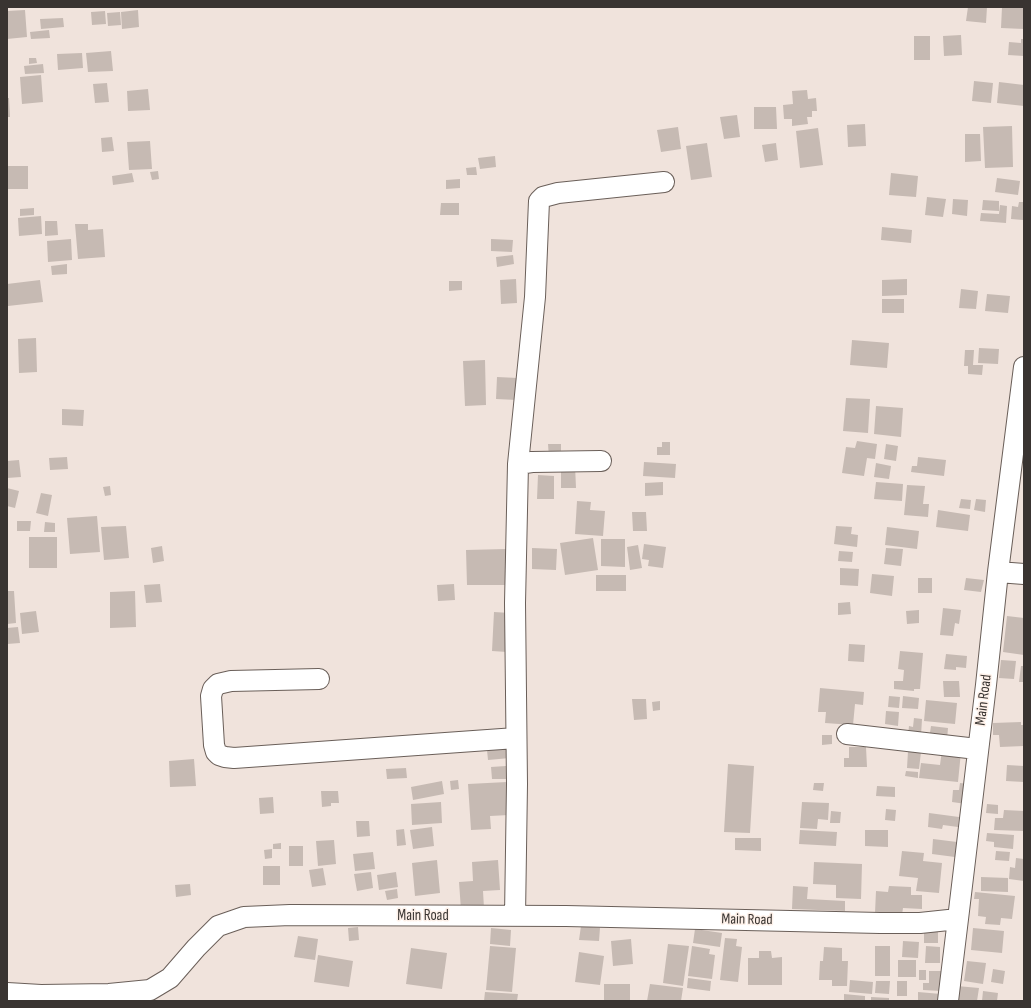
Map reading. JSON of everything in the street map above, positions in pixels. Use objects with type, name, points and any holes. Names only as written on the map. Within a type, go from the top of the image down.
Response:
[{"type":"street","points":[[515,916],[515,603],[518,464],[535,297],[539,201],[543,197],[558,192],[664,182]]},
{"type":"street","name":"Main Road","points":[[7,993],[48,995],[109,994],[150,990],[170,978],[196,948],[218,926],[244,917],[290,915],[566,916],[880,923],[920,923],[958,919],[998,572],[1024,367]]},
{"type":"street","points":[[518,464],[532,462],[600,461]]},
{"type":"street","points":[[998,572],[1024,574]]},
{"type":"street","points":[[318,680],[231,681],[218,684],[213,689],[211,696],[214,745],[216,752],[225,758],[234,758],[516,738]]},
{"type":"street","points":[[847,734],[977,749]]},
{"type":"street","points":[[948,1001],[958,919]]},
{"type":"building","points":[[968,7],[987,7],[986,23],[966,21]]},
{"type":"building","points":[[1002,7],[1024,7],[1024,29],[1001,28]]},
{"type":"building","points":[[25,10],[27,37],[7,39],[7,11]]},
{"type":"building","points":[[138,10],[139,27],[122,29],[121,12]]},
{"type":"building","points":[[105,11],[106,24],[92,25],[91,12]]},
{"type":"building","points":[[120,12],[121,25],[108,26],[107,13]]},
{"type":"building","points":[[63,18],[64,27],[41,29],[40,19]]},
{"type":"building","points":[[49,30],[50,38],[31,39],[30,32]]},
{"type":"building","points":[[961,35],[962,55],[944,56],[943,36]]},
{"type":"building","points":[[914,36],[930,36],[930,60],[914,60]]},
{"type":"building","points":[[1021,39],[1024,39],[1024,56],[1008,55],[1009,42],[1021,43]]},
{"type":"building","points":[[111,51],[113,71],[88,72],[86,53]]},
{"type":"building","points":[[82,53],[83,68],[58,70],[57,54]]},
{"type":"building","points":[[29,58],[36,58],[37,63],[29,64]]},
{"type":"building","points":[[43,64],[44,73],[25,74],[24,66]]},
{"type":"building","points":[[41,75],[43,102],[22,104],[20,77]]},
{"type":"building","points":[[974,81],[993,83],[991,103],[972,101]]},
{"type":"building","points":[[999,82],[1024,85],[1024,106],[997,103]]},
{"type":"building","points":[[107,83],[109,102],[95,103],[93,84]]},
{"type":"building","points":[[148,89],[150,110],[128,111],[127,91]]},
{"type":"building","points":[[807,90],[808,99],[816,98],[817,111],[812,111],[812,117],[807,117],[808,124],[792,126],[792,119],[784,119],[783,105],[793,104],[792,91]]},
{"type":"building","points":[[7,98],[9,98],[10,117],[7,117]]},
{"type":"building","points":[[754,107],[776,107],[777,129],[754,129]]},
{"type":"building","points":[[737,115],[740,137],[724,139],[720,117]]},
{"type":"building","points":[[865,124],[866,146],[848,147],[847,125]]},
{"type":"building","points":[[1012,126],[1013,167],[985,168],[983,127]]},
{"type":"building","points":[[678,127],[681,149],[661,152],[657,130]]},
{"type":"building","points":[[818,128],[823,165],[800,168],[796,131]]},
{"type":"building","points":[[965,134],[980,134],[981,161],[965,162]]},
{"type":"building","points":[[112,137],[114,151],[102,152],[101,138]]},
{"type":"building","points":[[150,141],[152,169],[129,170],[127,142]]},
{"type":"building","points":[[707,143],[712,177],[691,180],[686,146]]},
{"type":"building","points":[[776,143],[778,160],[765,162],[762,145]]},
{"type":"building","points":[[495,156],[496,167],[480,169],[478,158]]},
{"type":"building","points":[[7,166],[28,166],[28,189],[7,189]]},
{"type":"building","points":[[476,167],[477,175],[467,175],[466,168]]},
{"type":"building","points":[[158,171],[159,179],[152,180],[150,172]]},
{"type":"building","points":[[132,173],[134,182],[113,185],[112,176]]},
{"type":"building","points":[[891,173],[918,176],[916,197],[889,195]]},
{"type":"building","points":[[997,178],[1020,181],[1018,195],[995,192]]},
{"type":"building","points":[[460,179],[460,188],[446,189],[446,180]]},
{"type":"building","points":[[927,197],[946,199],[943,217],[925,215]]},
{"type":"building","points":[[953,199],[968,200],[967,216],[952,214]]},
{"type":"building","points":[[983,200],[999,201],[999,211],[982,210]]},
{"type":"building","points":[[1019,202],[1024,202],[1023,220],[1011,219],[1012,206],[1018,207]]},
{"type":"building","points":[[441,203],[459,203],[459,215],[440,215]]},
{"type":"building","points":[[1000,205],[1007,206],[1006,223],[980,221],[981,213],[999,214]]},
{"type":"building","points":[[34,208],[34,215],[20,216],[20,209]]},
{"type":"building","points":[[41,216],[42,234],[19,236],[18,218]]},
{"type":"building","points":[[45,221],[57,221],[58,235],[45,236]]},
{"type":"building","points":[[75,224],[88,224],[88,230],[103,229],[105,257],[78,259]]},
{"type":"building","points":[[882,227],[912,230],[911,243],[881,240]]},
{"type":"building","points":[[71,239],[72,260],[48,262],[47,241]]},
{"type":"building","points":[[491,239],[513,240],[512,252],[491,251]]},
{"type":"building","points":[[513,255],[514,264],[497,267],[496,257]]},
{"type":"building","points":[[67,264],[67,274],[52,275],[51,266]]},
{"type":"building","points":[[516,279],[517,303],[501,304],[500,280]]},
{"type":"building","points":[[907,279],[907,295],[882,296],[882,280]]},
{"type":"building","points":[[40,280],[43,302],[8,306],[7,284]]},
{"type":"building","points":[[449,281],[462,281],[462,290],[449,291]]},
{"type":"building","points":[[961,289],[978,291],[976,309],[959,308]]},
{"type":"building","points":[[987,294],[1010,296],[1008,313],[985,311]]},
{"type":"building","points":[[882,299],[904,299],[904,313],[882,313]]},
{"type":"building","points":[[36,338],[37,372],[19,373],[18,339]]},
{"type":"building","points":[[852,340],[889,343],[887,368],[850,365]]},
{"type":"building","points":[[979,348],[999,349],[998,364],[978,363]]},
{"type":"building","points":[[965,350],[974,350],[973,365],[983,365],[982,375],[968,374],[968,366],[964,366]]},
{"type":"building","points":[[485,360],[486,405],[465,406],[463,361]]},
{"type":"building","points":[[497,377],[518,378],[517,400],[496,399]]},
{"type":"building","points":[[846,398],[870,399],[868,433],[843,431]]},
{"type":"building","points":[[876,406],[903,408],[901,437],[874,434]]},
{"type":"building","points":[[62,409],[84,410],[83,426],[62,425]]},
{"type":"building","points":[[857,441],[877,444],[875,459],[867,458],[864,476],[842,473],[846,447],[855,448]]},
{"type":"building","points":[[662,442],[670,442],[670,455],[657,455],[657,447],[662,447]]},
{"type":"building","points":[[548,444],[561,444],[561,458],[549,458]]},
{"type":"building","points":[[886,444],[898,446],[896,461],[884,459]]},
{"type":"building","points":[[67,457],[68,469],[50,470],[49,458]]},
{"type":"building","points":[[918,457],[946,460],[944,476],[911,472],[912,466],[917,466]]},
{"type":"building","points":[[19,460],[21,477],[7,478],[7,461]]},
{"type":"building","points":[[644,462],[676,464],[675,478],[643,476]]},
{"type":"building","points":[[876,463],[891,466],[889,479],[874,477]]},
{"type":"building","points":[[561,465],[575,465],[576,488],[561,488]]},
{"type":"building","points":[[538,475],[554,476],[554,499],[537,499]]},
{"type":"building","points":[[663,482],[663,495],[645,496],[645,483]]},
{"type":"building","points":[[876,482],[903,484],[902,501],[874,499]]},
{"type":"building","points":[[907,485],[925,486],[923,504],[929,504],[928,517],[904,515]]},
{"type":"building","points":[[110,486],[111,495],[105,496],[103,487]]},
{"type":"building","points":[[7,488],[19,491],[15,508],[7,506]]},
{"type":"building","points":[[41,493],[52,495],[48,516],[36,513]]},
{"type":"building","points":[[961,499],[971,500],[970,509],[959,508]]},
{"type":"building","points":[[976,499],[986,500],[985,512],[974,510]]},
{"type":"building","points":[[577,501],[591,502],[590,510],[605,511],[603,536],[575,534]]},
{"type":"building","points":[[938,510],[970,515],[968,531],[936,527]]},
{"type":"building","points":[[632,512],[646,512],[647,531],[633,531]]},
{"type":"building","points":[[97,516],[100,552],[70,554],[67,518]]},
{"type":"building","points":[[17,521],[31,521],[30,531],[17,531]]},
{"type":"building","points":[[45,522],[55,523],[55,532],[44,532]]},
{"type":"building","points":[[126,526],[129,558],[104,560],[101,527]]},
{"type":"building","points":[[836,526],[852,527],[851,534],[858,535],[857,547],[834,544]]},
{"type":"building","points":[[887,527],[919,531],[917,549],[885,545]]},
{"type":"building","points":[[29,537],[57,537],[57,568],[29,568]]},
{"type":"building","points":[[593,538],[598,570],[565,575],[560,543]]},
{"type":"building","points":[[601,539],[625,539],[625,567],[601,566]]},
{"type":"building","points":[[644,544],[666,547],[663,568],[648,566],[649,560],[642,559]]},
{"type":"building","points":[[638,545],[642,568],[630,570],[627,547]]},
{"type":"building","points":[[162,546],[164,561],[153,563],[151,548]]},
{"type":"building","points":[[532,548],[557,549],[556,570],[532,569]]},
{"type":"building","points":[[886,548],[903,549],[901,566],[884,564]]},
{"type":"building","points":[[506,549],[506,585],[467,585],[466,550]]},
{"type":"building","points":[[839,551],[853,552],[852,562],[838,561]]},
{"type":"building","points":[[840,568],[859,569],[858,586],[840,585]]},
{"type":"building","points":[[872,574],[894,576],[892,596],[870,593]]},
{"type":"building","points":[[596,575],[626,575],[626,591],[596,591]]},
{"type":"building","points":[[918,578],[932,578],[932,593],[918,593]]},
{"type":"building","points":[[966,578],[984,580],[981,592],[964,590]]},
{"type":"building","points":[[160,584],[162,602],[146,603],[144,585]]},
{"type":"building","points":[[454,584],[455,600],[438,601],[437,585]]},
{"type":"building","points":[[7,591],[14,591],[16,623],[7,624]]},
{"type":"building","points":[[135,591],[136,627],[110,628],[110,592]]},
{"type":"building","points":[[850,602],[851,614],[838,615],[838,603]]},
{"type":"building","points":[[943,608],[961,610],[959,624],[955,623],[953,636],[940,635]]},
{"type":"building","points":[[919,610],[919,623],[907,624],[906,611]]},
{"type":"building","points":[[36,611],[39,632],[22,634],[20,613]]},
{"type":"building","points":[[494,612],[510,613],[507,652],[492,651]]},
{"type":"building","points":[[1007,616],[1024,618],[1024,655],[1003,652]]},
{"type":"building","points":[[18,627],[20,643],[7,644],[7,628]]},
{"type":"building","points":[[849,644],[865,645],[864,662],[848,661]]},
{"type":"building","points":[[900,651],[923,653],[920,689],[914,689],[914,691],[894,689],[894,681],[903,681],[904,670],[898,669]]},
{"type":"building","points":[[946,654],[967,656],[966,668],[956,667],[956,670],[944,669]]},
{"type":"building","points":[[1001,660],[1016,661],[1014,679],[999,678]]},
{"type":"building","points":[[1021,666],[1024,666],[1024,682],[1019,682]]},
{"type":"building","points":[[943,681],[959,681],[960,697],[944,697]]},
{"type":"building","points":[[820,688],[864,692],[863,705],[855,704],[853,725],[825,723],[826,712],[818,712]]},
{"type":"building","points":[[889,696],[900,697],[899,708],[888,707]]},
{"type":"building","points":[[903,696],[919,698],[918,709],[902,708]]},
{"type":"building","points":[[632,699],[646,699],[647,719],[634,720]]},
{"type":"building","points":[[926,700],[957,703],[955,724],[924,721]]},
{"type":"building","points":[[660,701],[660,710],[653,711],[652,702]]},
{"type":"building","points":[[886,711],[899,712],[898,726],[885,724]]},
{"type":"building","points":[[914,718],[922,719],[921,736],[908,735],[909,726],[913,727]]},
{"type":"building","points":[[1021,722],[1021,725],[1024,725],[1024,746],[1000,747],[999,735],[993,735],[993,723]]},
{"type":"building","points":[[931,726],[948,728],[947,740],[929,739]]},
{"type":"building","points":[[822,735],[832,735],[832,744],[822,745]]},
{"type":"building","points":[[849,747],[866,747],[867,767],[844,767],[844,758],[849,758]]},
{"type":"building","points":[[509,749],[510,758],[488,760],[487,750]]},
{"type":"building","points":[[942,750],[961,752],[958,782],[919,778],[921,763],[940,765]]},
{"type":"building","points":[[908,751],[921,752],[919,769],[907,768]]},
{"type":"building","points":[[194,759],[196,786],[170,787],[169,761]]},
{"type":"building","points":[[728,764],[754,766],[750,833],[724,832]]},
{"type":"building","points":[[1007,765],[1024,766],[1024,782],[1006,781]]},
{"type":"building","points":[[506,766],[507,779],[492,779],[491,767]]},
{"type":"building","points":[[406,768],[407,778],[387,779],[386,769]]},
{"type":"building","points":[[906,771],[918,772],[918,778],[905,776]]},
{"type":"building","points":[[458,780],[459,789],[451,790],[450,781]]},
{"type":"building","points":[[442,781],[444,794],[413,800],[411,787]]},
{"type":"building","points":[[507,782],[509,815],[490,816],[491,829],[471,830],[468,784]]},
{"type":"building","points":[[814,783],[824,783],[823,791],[813,790]]},
{"type":"building","points":[[960,783],[968,784],[966,804],[952,802],[953,790],[959,790]]},
{"type":"building","points":[[877,786],[895,787],[895,797],[876,796]]},
{"type":"building","points":[[321,791],[338,791],[339,803],[331,803],[331,806],[322,807]]},
{"type":"building","points":[[273,797],[274,813],[260,814],[259,798]]},
{"type":"building","points":[[441,802],[442,823],[412,825],[411,804]]},
{"type":"building","points":[[802,802],[829,803],[828,820],[818,819],[817,829],[800,828]]},
{"type":"building","points":[[987,804],[998,805],[998,814],[986,813]]},
{"type":"building","points":[[886,809],[896,810],[895,821],[885,820]]},
{"type":"building","points":[[1004,810],[1024,811],[1024,831],[994,830],[995,818],[1003,818]]},
{"type":"building","points":[[831,811],[841,812],[840,823],[830,823]]},
{"type":"building","points":[[929,813],[959,817],[958,827],[943,825],[942,829],[928,827]]},
{"type":"building","points":[[356,821],[369,821],[370,836],[357,837]]},
{"type":"building","points":[[432,827],[434,846],[413,849],[410,830]]},
{"type":"building","points":[[404,829],[406,845],[397,846],[396,830]]},
{"type":"building","points":[[800,830],[837,832],[836,846],[799,844]]},
{"type":"building","points":[[865,830],[888,830],[888,847],[865,846]]},
{"type":"building","points":[[987,833],[1014,835],[1013,849],[994,847],[994,842],[986,841]]},
{"type":"building","points":[[735,838],[761,838],[761,851],[735,850]]},
{"type":"building","points":[[933,839],[957,842],[955,857],[932,854]]},
{"type":"building","points":[[334,840],[336,864],[318,866],[316,841]]},
{"type":"building","points":[[281,843],[281,849],[273,849],[273,844]]},
{"type":"building","points":[[289,846],[303,846],[303,866],[289,866]]},
{"type":"building","points":[[272,849],[272,858],[265,859],[264,850]]},
{"type":"building","points":[[902,851],[924,853],[923,861],[942,863],[939,893],[916,891],[918,878],[899,876]]},
{"type":"building","points":[[996,851],[1010,852],[1009,861],[995,860]]},
{"type":"building","points":[[373,852],[375,869],[355,871],[353,854]]},
{"type":"building","points":[[1016,858],[1024,859],[1024,881],[1009,879],[1010,867],[1015,868]]},
{"type":"building","points":[[437,860],[440,893],[415,896],[412,863]]},
{"type":"building","points":[[498,860],[500,890],[483,891],[484,908],[461,910],[459,882],[473,881],[472,862]]},
{"type":"building","points":[[814,862],[862,864],[861,899],[836,898],[836,885],[813,884]]},
{"type":"building","points":[[263,866],[280,866],[280,885],[263,885]]},
{"type":"building","points":[[323,868],[326,885],[312,887],[309,870]]},
{"type":"building","points":[[371,872],[373,888],[357,891],[354,874]]},
{"type":"building","points":[[396,872],[398,887],[379,890],[377,875]]},
{"type":"building","points":[[981,877],[1008,878],[1008,892],[981,891]]},
{"type":"building","points":[[190,884],[191,895],[176,897],[175,885]]},
{"type":"building","points":[[793,886],[808,887],[807,899],[845,901],[845,911],[792,909]]},
{"type":"building","points":[[889,886],[911,887],[911,895],[922,895],[922,909],[903,908],[902,915],[875,913],[876,891],[888,892]]},
{"type":"building","points":[[397,889],[398,898],[387,900],[385,891]]},
{"type":"building","points":[[975,892],[1015,896],[1012,919],[1001,918],[1000,925],[985,924],[986,917],[978,916],[979,899],[974,899]]},
{"type":"building","points":[[581,926],[600,928],[599,941],[579,940]]},
{"type":"building","points":[[358,927],[359,940],[349,941],[348,928]]},
{"type":"building","points":[[491,928],[511,930],[510,946],[490,944]]},
{"type":"building","points":[[973,928],[1004,931],[1002,953],[971,950]]},
{"type":"building","points":[[695,929],[722,933],[720,947],[693,943]]},
{"type":"building","points":[[924,929],[938,930],[938,943],[924,943]]},
{"type":"building","points":[[298,936],[318,939],[315,960],[294,957]]},
{"type":"building","points":[[725,938],[737,939],[736,946],[742,947],[738,982],[720,980]]},
{"type":"building","points":[[631,939],[633,964],[613,966],[611,941]]},
{"type":"building","points":[[903,941],[919,942],[918,958],[902,957]]},
{"type":"building","points":[[668,944],[689,946],[683,986],[663,983]]},
{"type":"building","points":[[490,946],[516,948],[512,992],[486,990]]},
{"type":"building","points":[[692,946],[710,949],[709,954],[715,955],[712,979],[688,976]]},
{"type":"building","points":[[875,946],[890,946],[890,976],[875,976]]},
{"type":"building","points":[[926,946],[940,947],[940,963],[925,963]]},
{"type":"building","points":[[824,947],[842,948],[842,961],[848,961],[847,986],[832,986],[832,980],[819,980],[820,961],[823,961]]},
{"type":"building","points":[[411,948],[447,953],[442,989],[406,984]]},
{"type":"building","points":[[759,951],[771,951],[772,958],[782,957],[782,985],[748,985],[748,958],[759,958]]},
{"type":"building","points":[[579,952],[604,956],[600,985],[575,982]]},
{"type":"building","points":[[318,955],[353,961],[349,987],[314,982]]},
{"type":"building","points":[[898,960],[916,960],[916,977],[898,977]]},
{"type":"building","points":[[967,961],[986,963],[983,984],[964,981]]},
{"type":"building","points":[[993,969],[1005,971],[1003,984],[991,982]]},
{"type":"building","points":[[919,970],[926,970],[926,980],[919,980]]},
{"type":"building","points":[[929,971],[942,971],[941,991],[923,990],[923,983],[929,983]]},
{"type":"building","points":[[688,978],[711,981],[710,991],[687,988]]},
{"type":"building","points":[[850,980],[873,982],[872,994],[849,992]]},
{"type":"building","points":[[876,981],[890,981],[889,994],[875,993]]},
{"type":"building","points":[[897,981],[907,981],[907,996],[897,996]]},
{"type":"building","points":[[604,984],[630,984],[630,1001],[604,1001]]},
{"type":"building","points":[[650,984],[683,988],[681,1001],[647,1001]]},
{"type":"building","points":[[957,986],[979,988],[977,1001],[955,1001]]},
{"type":"building","points":[[983,991],[998,993],[997,1001],[982,1001]]},
{"type":"building","points":[[485,992],[518,994],[517,1001],[484,1001]]},
{"type":"building","points":[[918,992],[941,994],[941,1001],[918,1001]]},
{"type":"building","points":[[844,994],[865,996],[865,1001],[844,1001]]},
{"type":"building","points":[[871,997],[889,998],[889,1001],[871,1001]]}]
